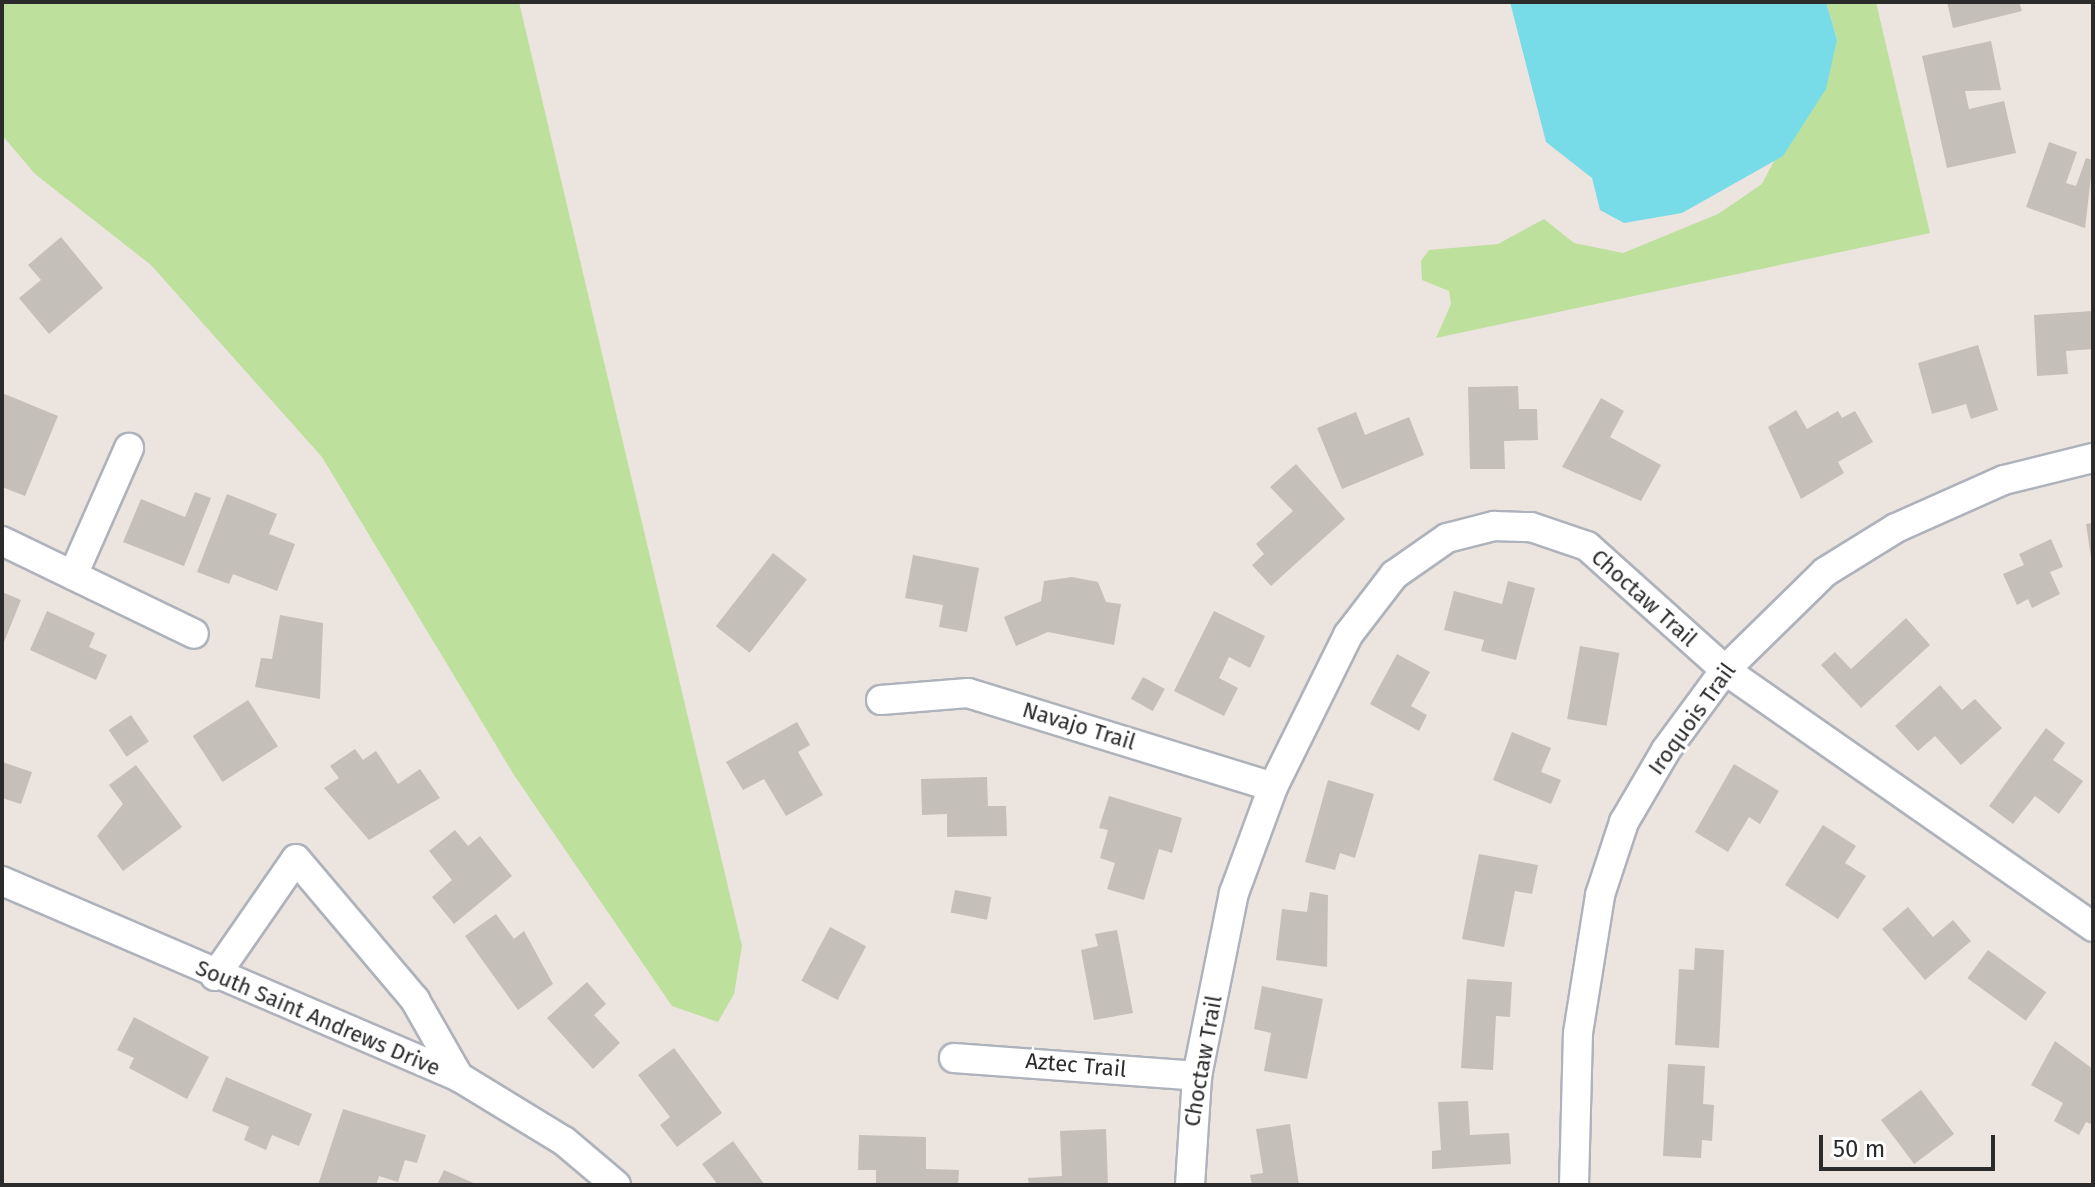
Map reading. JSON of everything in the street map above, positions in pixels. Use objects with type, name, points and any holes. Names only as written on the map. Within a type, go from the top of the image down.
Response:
[{"type":"street","points":[[73,575],[129,448]]},
{"type":"street","name":"Iroquois Trail","points":[[1574,1185],[1578,1033],[1600,895],[1624,822],[1725,670],[1825,572],[1896,528],[2004,480],[2093,458]]},
{"type":"street","name":"Choctaw Trail","points":[[1190,1185],[1197,1076],[1234,893],[1273,787],[1348,635],[1394,575],[1447,538],[1494,526],[1531,527],[1587,546],[1725,670],[2093,927]]},
{"type":"street","points":[[2,541],[194,634]]},
{"type":"street","name":"Navajo Trail","points":[[881,700],[934,690],[968,693],[1273,787]]},
{"type":"street","points":[[215,976],[296,859],[415,1000],[459,1077]]},
{"type":"street","name":"South Saint Andrews Drive","points":[[2,881],[215,976],[459,1077],[564,1141],[616,1185]]},
{"type":"street","name":"Aztec Trail","points":[[954,1058],[1197,1076]]},
{"type":"green space","points":[[2,2],[519,2],[742,946],[734,994],[718,1022],[672,1006],[514,775],[322,457],[151,265],[35,174],[2,135]]},
{"type":"green space","points":[[1826,2],[1876,2],[1930,233],[1436,338],[1451,304],[1449,291],[1422,280],[1421,261],[1429,250],[1498,244],[1544,219],[1574,243],[1623,253],[1718,214],[1762,184],[1837,40]]},
{"type":"water","points":[[1510,2],[1826,2],[1837,40],[1826,89],[1783,156],[1682,213],[1624,223],[1600,210],[1592,178],[1546,142]]},
{"type":"building","points":[[1947,2],[2019,2],[2022,11],[1953,28]]},
{"type":"building","points":[[1991,41],[2001,90],[1965,91],[1969,109],[2004,101],[2016,153],[1947,168],[1922,56]]},
{"type":"building","points":[[2049,142],[2077,152],[2066,183],[2076,186],[2086,158],[2093,160],[2085,228],[2026,207]]},
{"type":"building","points":[[61,237],[103,288],[49,334],[19,298],[41,280],[28,265]]},
{"type":"building","points":[[2092,311],[2093,349],[2066,351],[2068,374],[2037,376],[2034,315]]},
{"type":"building","points":[[1978,345],[1998,410],[1971,419],[1966,404],[1932,414],[1918,363]]},
{"type":"building","points":[[1518,386],[1519,409],[1537,409],[1538,440],[1504,441],[1505,469],[1470,469],[1468,387]]},
{"type":"building","points":[[2,393],[58,416],[25,496],[2,487]]},
{"type":"building","points":[[1601,398],[1624,411],[1610,437],[1661,465],[1641,501],[1562,467]]},
{"type":"building","points":[[1796,410],[1807,429],[1838,411],[1842,418],[1855,411],[1873,442],[1838,462],[1844,473],[1801,499],[1768,427]]},
{"type":"building","points":[[1356,412],[1365,435],[1409,417],[1424,455],[1342,489],[1317,428]]},
{"type":"building","points":[[1296,464],[1345,519],[1271,586],[1252,565],[1264,554],[1256,544],[1293,511],[1270,487]]},
{"type":"building","points":[[195,492],[211,498],[184,566],[123,542],[141,499],[185,517]]},
{"type":"building","points":[[227,494],[277,514],[269,534],[295,544],[277,591],[233,574],[229,584],[197,572]]},
{"type":"building","points":[[2093,523],[2093,557],[2091,557],[2086,524]]},
{"type":"building","points":[[2051,539],[2063,567],[2050,572],[2060,594],[2032,608],[2028,599],[2017,605],[2003,574],[2024,565],[2019,554]]},
{"type":"building","points":[[773,553],[807,579],[750,653],[716,626]]},
{"type":"building","points":[[913,555],[979,568],[967,632],[939,627],[943,605],[905,598]]},
{"type":"building","points":[[1072,577],[1098,582],[1106,602],[1121,604],[1114,645],[1048,632],[1016,646],[1004,617],[1041,601],[1044,581]]},
{"type":"building","points":[[1508,581],[1535,588],[1516,660],[1481,651],[1484,640],[1444,630],[1454,591],[1502,604]]},
{"type":"building","points":[[2,592],[21,600],[2,647]]},
{"type":"building","points":[[47,611],[95,633],[89,647],[107,655],[96,680],[30,650]]},
{"type":"building","points":[[1214,611],[1265,636],[1250,668],[1229,657],[1219,678],[1238,688],[1224,716],[1174,691]]},
{"type":"building","points":[[280,615],[323,623],[320,699],[255,687],[261,658],[272,659]]},
{"type":"building","points":[[1906,618],[1930,645],[1861,708],[1821,665],[1835,652],[1851,669]]},
{"type":"building","points":[[1580,646],[1619,653],[1607,726],[1567,719]]},
{"type":"building","points":[[1397,654],[1430,672],[1411,706],[1427,715],[1419,731],[1370,704]]},
{"type":"building","points":[[1143,677],[1165,689],[1153,711],[1131,699]]},
{"type":"building","points":[[1940,685],[1962,710],[1975,699],[2002,728],[1961,765],[1935,736],[1918,751],[1895,726]]},
{"type":"building","points":[[248,700],[278,746],[223,782],[193,736]]},
{"type":"building","points":[[131,715],[149,742],[127,757],[109,730]]},
{"type":"building","points":[[797,722],[810,745],[798,752],[823,795],[786,816],[764,779],[743,790],[726,762]]},
{"type":"building","points":[[2046,728],[2065,743],[2053,760],[2083,781],[2059,814],[2035,796],[2013,824],[1989,806]]},
{"type":"building","points":[[1512,732],[1551,748],[1541,772],[1561,780],[1551,804],[1493,780]]},
{"type":"building","points":[[355,749],[363,760],[376,751],[398,784],[420,769],[440,798],[369,840],[324,788],[339,778],[330,766]]},
{"type":"building","points":[[2,762],[32,772],[21,804],[2,798]]},
{"type":"building","points":[[1734,764],[1779,791],[1760,824],[1749,817],[1728,852],[1695,832]]},
{"type":"building","points":[[136,765],[182,827],[123,871],[97,836],[123,804],[109,785]]},
{"type":"building","points":[[987,777],[988,806],[1006,806],[1007,836],[947,837],[947,814],[922,815],[921,779]]},
{"type":"building","points":[[1328,780],[1374,794],[1355,858],[1340,853],[1335,870],[1305,862]]},
{"type":"building","points":[[1109,796],[1182,818],[1172,853],[1159,849],[1144,900],[1107,889],[1115,863],[1100,858],[1108,830],[1099,828]]},
{"type":"building","points":[[1823,825],[1856,846],[1845,863],[1866,876],[1838,919],[1785,885]]},
{"type":"building","points":[[455,830],[468,846],[480,836],[512,876],[454,924],[432,897],[452,880],[429,851]]},
{"type":"building","points":[[1479,854],[1538,865],[1532,894],[1515,891],[1504,947],[1462,939]]},
{"type":"building","points":[[955,890],[991,897],[987,920],[951,913]]},
{"type":"building","points":[[1310,892],[1328,895],[1327,967],[1276,960],[1282,909],[1307,912]]},
{"type":"building","points":[[1908,907],[1933,937],[1953,920],[1971,941],[1925,980],[1882,929]]},
{"type":"building","points":[[496,914],[514,939],[524,931],[553,984],[518,1010],[465,936]]},
{"type":"building","points":[[830,927],[866,946],[838,1000],[801,981]]},
{"type":"building","points":[[1117,930],[1133,1013],[1094,1020],[1081,950],[1098,946],[1095,934]]},
{"type":"building","points":[[1695,948],[1724,950],[1719,1048],[1675,1045],[1679,969],[1694,970]]},
{"type":"building","points":[[1988,950],[2046,992],[2026,1021],[1967,978]]},
{"type":"building","points":[[1467,979],[1512,982],[1510,1017],[1496,1016],[1493,1070],[1461,1068]]},
{"type":"building","points":[[587,982],[606,1004],[594,1015],[620,1043],[593,1069],[547,1018]]},
{"type":"building","points":[[1262,986],[1323,999],[1307,1079],[1264,1071],[1271,1033],[1254,1029]]},
{"type":"building","points":[[134,1017],[209,1057],[187,1099],[129,1068],[134,1058],[117,1050]]},
{"type":"building","points":[[2055,1041],[2093,1069],[2093,1125],[2086,1122],[2079,1135],[2054,1121],[2063,1103],[2031,1085]]},
{"type":"building","points":[[674,1048],[722,1113],[677,1147],[660,1125],[670,1117],[638,1075]]},
{"type":"building","points":[[1668,1064],[1705,1066],[1703,1104],[1714,1105],[1712,1141],[1702,1140],[1701,1158],[1663,1156]]},
{"type":"building","points":[[226,1077],[312,1114],[299,1146],[272,1135],[266,1150],[244,1140],[249,1127],[212,1111]]},
{"type":"building","points":[[1921,1090],[1954,1134],[1914,1164],[1881,1120]]},
{"type":"building","points":[[1468,1101],[1470,1135],[1509,1133],[1511,1164],[1432,1169],[1432,1151],[1441,1150],[1438,1102]]},
{"type":"building","points":[[343,1109],[426,1135],[417,1163],[405,1160],[398,1182],[379,1176],[376,1185],[318,1185]]},
{"type":"building","points":[[1290,1124],[1299,1185],[1252,1185],[1250,1175],[1263,1173],[1256,1129]]},
{"type":"building","points":[[1106,1129],[1108,1185],[1029,1185],[1028,1178],[1062,1176],[1060,1131]]},
{"type":"building","points":[[859,1135],[926,1137],[926,1169],[959,1170],[958,1185],[876,1185],[876,1170],[858,1170]]},
{"type":"building","points":[[733,1141],[765,1185],[718,1185],[702,1164]]},
{"type":"building","points":[[444,1170],[478,1185],[437,1185]]}]
